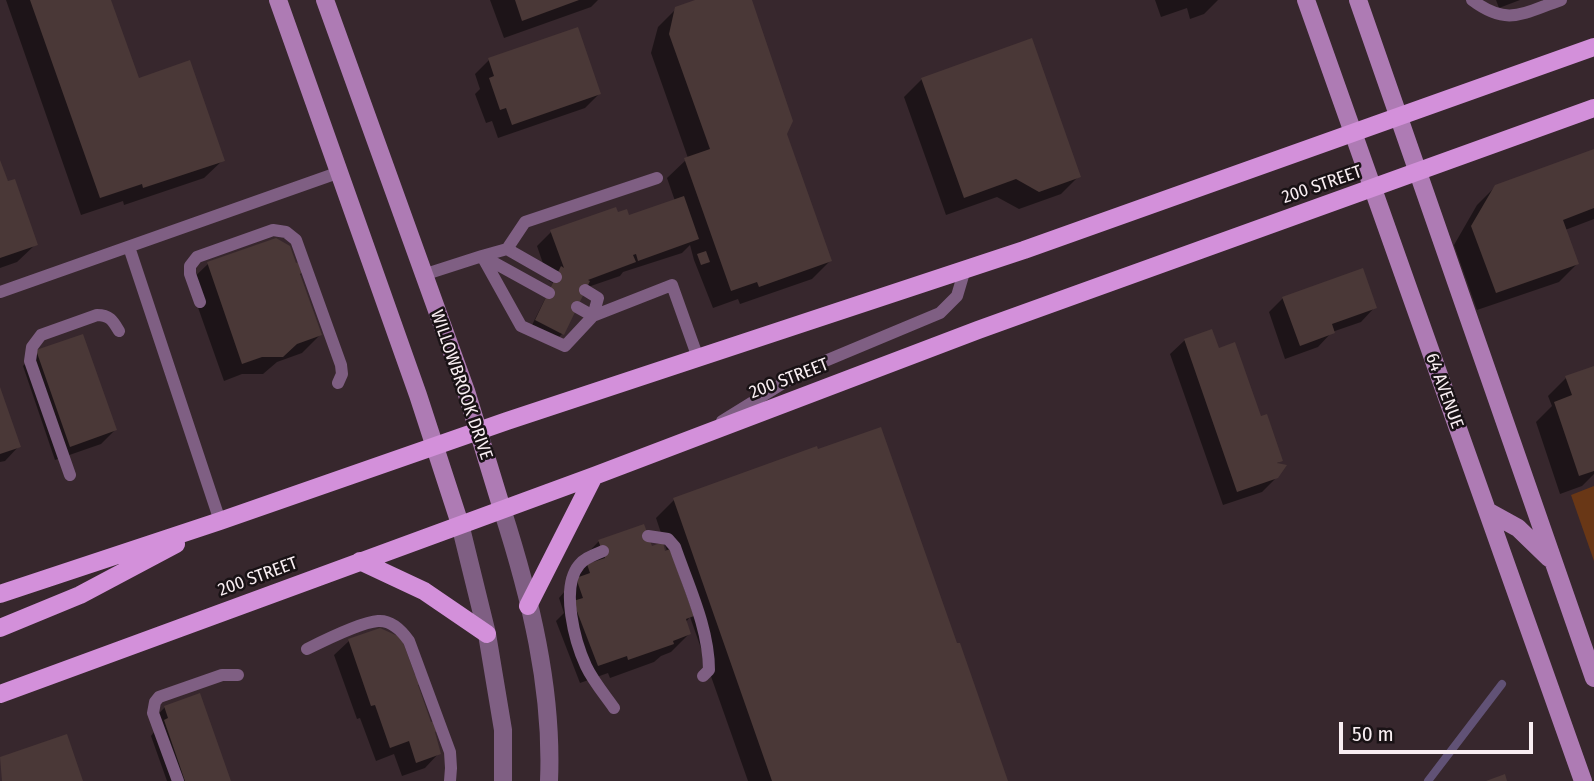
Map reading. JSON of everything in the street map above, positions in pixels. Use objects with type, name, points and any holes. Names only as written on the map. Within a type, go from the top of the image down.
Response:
[{"type":"main road","points":[[278,0],[340,172],[460,524]]},
{"type":"main road","name":"WILLOWBROOK DRIVE","points":[[325,0],[466,391],[502,509]]},
{"type":"main road","name":"64 AVENUE","points":[[1306,0],[1583,781]]},
{"type":"main road","points":[[1358,0],[1594,678]]},
{"type":"main road","points":[[0,594],[965,269],[1594,47]]},
{"type":"main road","name":"200 STREET","points":[[0,694],[594,476],[1004,320],[1594,108]]},
{"type":"main road","points":[[528,606],[594,476]]},
{"type":"main road","points":[[1489,512],[1518,528],[1553,561]]},
{"type":"main road","points":[[0,628],[80,595],[220,521]]},
{"type":"main road","points":[[360,561],[424,591],[486,634]]},
{"type":"street","name":"WILLOWBROOK DRIVE","points":[[502,509],[528,606],[545,690],[549,729],[548,781]]},
{"type":"street","points":[[460,524],[486,634],[503,730],[503,781]]},
{"type":"lane","points":[[1472,0],[1500,16],[1514,16],[1561,0]]},
{"type":"lane","points":[[0,292],[340,172]]},
{"type":"lane","points":[[423,275],[507,248],[525,222],[657,178]]},
{"type":"lane","points":[[200,302],[190,274],[190,266],[198,257],[273,230],[286,232],[296,240],[341,365],[342,374],[338,383]]},
{"type":"lane","points":[[129,247],[220,521]]},
{"type":"lane","points":[[507,248],[556,277]]},
{"type":"lane","points":[[482,256],[548,293]]},
{"type":"lane","points":[[482,256],[522,326],[565,346],[593,316],[673,285],[698,358]]},
{"type":"lane","points":[[695,438],[806,369],[940,313],[957,296],[965,269]]},
{"type":"lane","points":[[586,290],[598,298],[593,316]]},
{"type":"lane","points":[[577,307],[593,316]]},
{"type":"lane","points":[[70,475],[30,361],[32,347],[41,335],[97,315],[106,315],[112,319],[119,331]]},
{"type":"lane","points":[[648,536],[668,540],[675,547],[707,647],[709,670],[703,676]]},
{"type":"lane","points":[[603,551],[584,559],[577,566],[569,601],[574,629],[586,667],[614,708]]},
{"type":"lane","points":[[307,649],[335,635],[378,621],[391,624],[402,631],[409,641],[450,752],[450,781]]},
{"type":"lane","points":[[178,781],[153,713],[155,702],[159,697],[222,675],[238,675]]},
{"type":"shaded area","points":[[1594,486],[1594,561],[1571,495]]},
{"type":"building","points":[[30,0],[111,0],[139,78],[190,60],[225,161],[143,188],[142,184],[100,198]]},
{"type":"building","points":[[515,0],[579,0],[522,21]]},
{"type":"building","points":[[695,0],[752,0],[793,121],[787,134],[832,261],[759,287],[757,282],[731,291],[684,158],[710,149],[669,34],[675,7]]},
{"type":"building","points":[[578,27],[601,94],[512,125],[506,108],[500,110],[489,78],[494,76],[488,58]]},
{"type":"building","points":[[1032,38],[1081,177],[1039,192],[1016,179],[964,198],[921,78]]},
{"type":"building","points":[[1594,149],[1594,208],[1563,220],[1579,264],[1496,293],[1471,226],[1495,185]]},
{"type":"building","points":[[0,160],[8,181],[15,179],[38,245],[0,258]]},
{"type":"building","points":[[684,196],[699,239],[638,261],[636,254],[633,255],[636,262],[588,280],[590,281],[564,335],[535,320],[561,266],[564,268],[550,230],[616,207],[618,212],[627,209],[629,215]]},
{"type":"building","points":[[276,238],[290,246],[296,263],[301,261],[305,272],[300,274],[322,335],[297,344],[283,357],[262,357],[242,364],[207,262]]},
{"type":"building","points":[[706,251],[710,262],[701,265],[697,254]]},
{"type":"building","points":[[1363,268],[1377,308],[1332,324],[1335,333],[1300,346],[1282,297]]},
{"type":"building","points":[[1212,329],[1219,348],[1235,342],[1261,416],[1267,414],[1283,461],[1277,463],[1287,465],[1278,478],[1237,492],[1184,339]]},
{"type":"building","points":[[83,334],[117,430],[70,447],[36,350]]},
{"type":"building","points":[[1594,366],[1594,471],[1579,476],[1554,402],[1572,395],[1565,376]]},
{"type":"building","points":[[0,387],[21,447],[0,454]]},
{"type":"building","points":[[881,427],[1008,781],[772,781],[673,498],[817,446],[818,449]]},
{"type":"building","points":[[644,524],[652,546],[663,542],[665,551],[670,549],[694,616],[686,619],[691,634],[673,641],[674,644],[628,660],[627,656],[598,666],[573,601],[583,598],[576,578],[590,573],[587,564],[605,558],[598,540]]},
{"type":"building","points":[[380,628],[400,637],[403,642],[415,675],[418,674],[421,684],[418,685],[431,722],[435,721],[441,754],[416,763],[409,741],[390,748],[375,705],[371,706],[348,639]]},
{"type":"building","points":[[200,693],[231,781],[185,781],[164,720],[168,718],[164,706]]},
{"type":"building","points":[[67,734],[83,781],[2,781],[0,757]]},
{"type":"building","points":[[1505,774],[1507,781],[1486,781]]},
{"type":"waterway","points":[[1428,781],[1502,684]]}]
